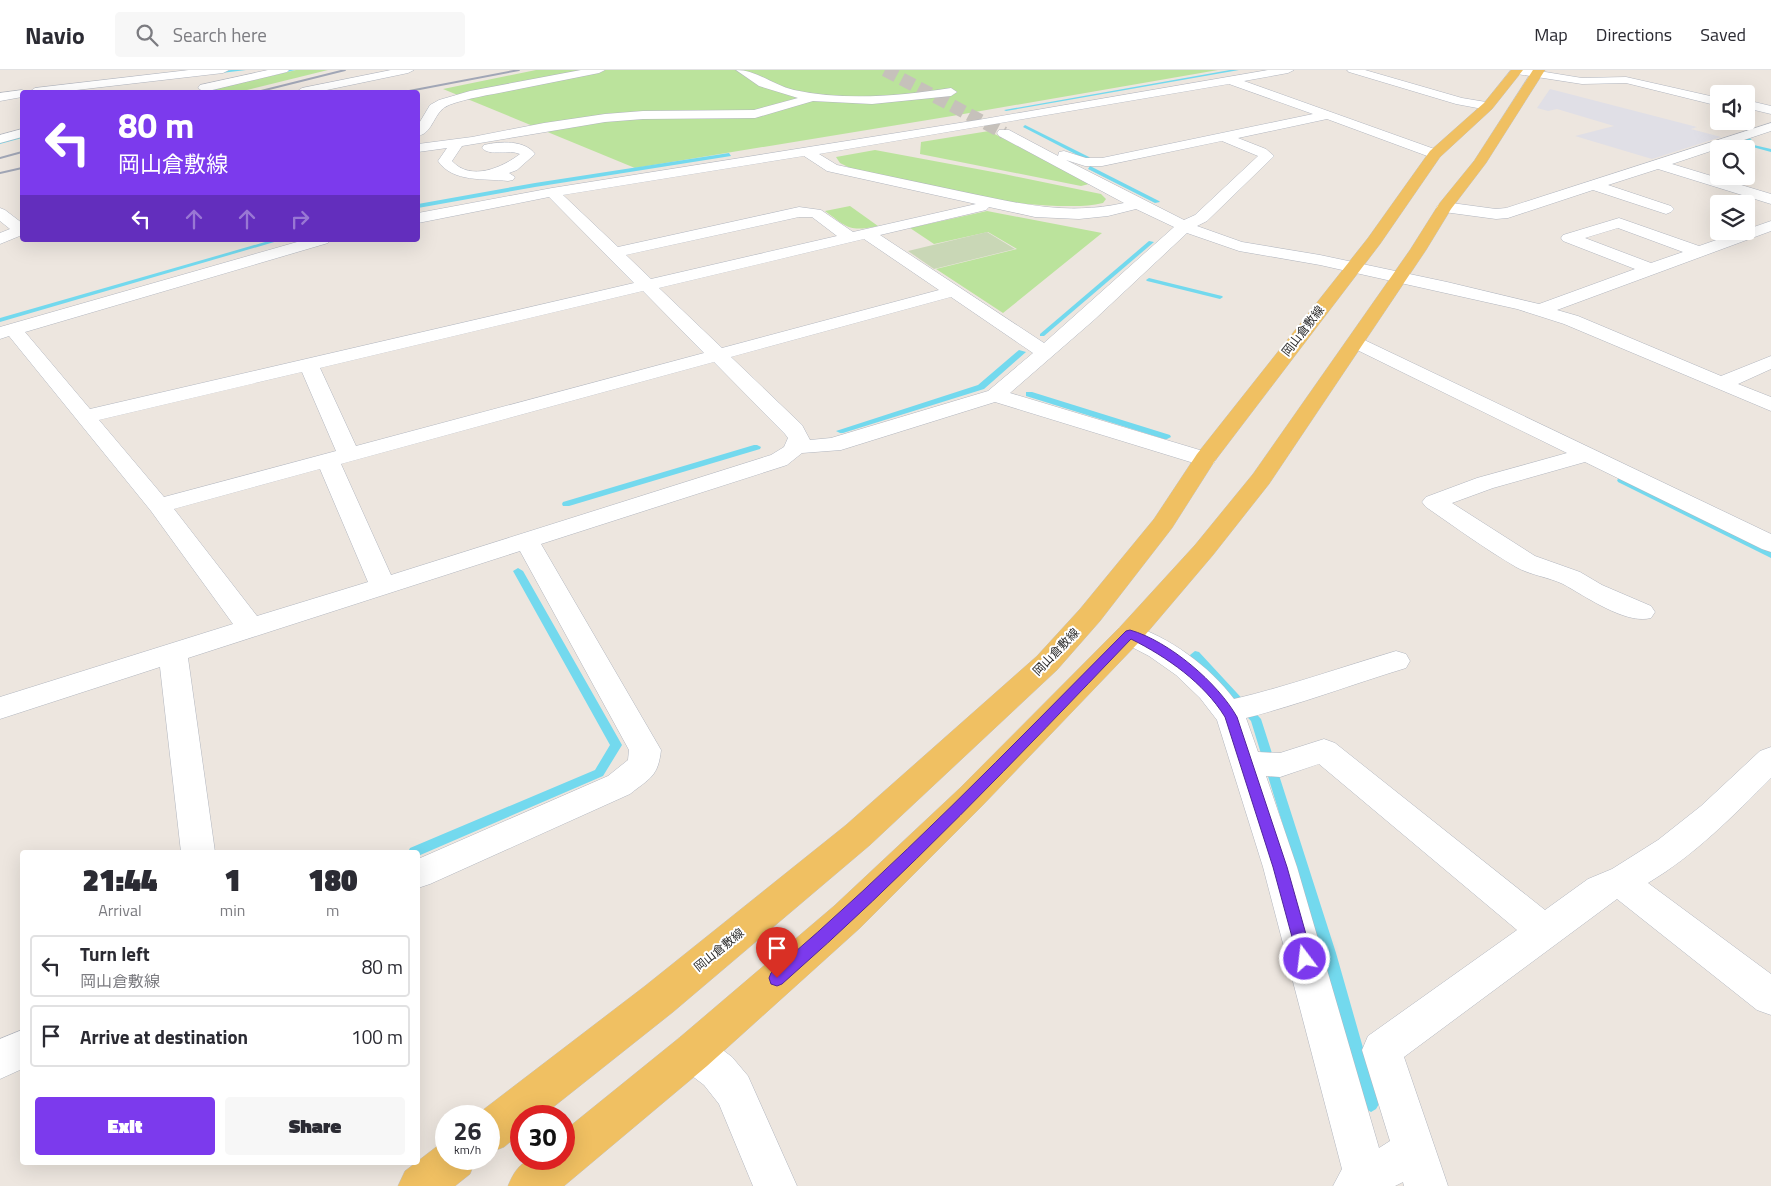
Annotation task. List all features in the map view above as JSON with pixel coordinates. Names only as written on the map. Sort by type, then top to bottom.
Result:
[{"type":"main road","name":"岡山倉敷線","points":[[500,1123],[659,999],[858,835],[1033,676],[1090,615],[1163,523],[1205,459],[1356,262],[1435,154],[1528,71]]},
{"type":"main road","points":[[575,1148],[692,1052],[847,918],[977,791],[1130,634],[1204,550],[1261,479],[1356,342],[1444,208],[1479,162],[1528,71]]},
{"type":"main road","points":[[420,1186],[441,1170]]},
{"type":"main road","points":[[530,1186],[549,1170]]},
{"type":"street","points":[[50,90],[130,75],[223,70]]},
{"type":"street","points":[[195,90],[283,70]]},
{"type":"street","points":[[312,90],[408,70]]},
{"type":"street","points":[[420,130],[425,126],[434,108],[443,103],[470,95],[599,70]]},
{"type":"street","points":[[742,70],[760,82],[772,87],[813,97],[879,100],[921,97],[951,92]]},
{"type":"street","points":[[420,218],[552,192],[997,121],[1288,70]]},
{"type":"street","points":[[1353,70],[1460,101],[1488,106]]},
{"type":"street","points":[[1608,70],[1710,95]]},
{"type":"street","points":[[1626,74],[1644,70]]},
{"type":"street","points":[[1528,71],[1582,81],[1626,80],[1710,100]]},
{"type":"street","points":[[40,90],[44,77]]},
{"type":"street","points":[[1230,80],[1435,154]]},
{"type":"street","points":[[0,97],[20,94]]},
{"type":"street","points":[[420,148],[457,143],[493,142],[605,118],[643,115],[755,114],[813,97]]},
{"type":"street","points":[[1755,109],[1771,110]]},
{"type":"street","points":[[997,121],[1071,158],[1085,162],[1102,162],[1329,115]]},
{"type":"street","points":[[1444,208],[1496,214],[1508,213],[1771,127]]},
{"type":"street","points":[[1004,133],[1138,204],[1186,225],[1204,236],[1239,246],[1356,262],[1549,307],[1730,380],[1771,390]]},
{"type":"street","points":[[0,139],[20,134]]},
{"type":"street","points":[[797,447],[833,445],[995,396],[1186,225],[1201,218],[1266,156],[1261,152],[1224,137]]},
{"type":"street","points":[[446,163],[456,161],[493,142],[515,147],[526,151],[528,154],[512,167],[491,175]]},
{"type":"street","points":[[457,143],[447,156],[447,167],[456,171],[508,177],[518,181],[524,188]]},
{"type":"street","points":[[807,152],[832,168],[1035,212],[1079,214],[1108,211],[1138,204]]},
{"type":"street","points":[[1658,164],[1771,199]]},
{"type":"street","points":[[1593,185],[1666,209]]},
{"type":"street","points":[[0,708],[779,460],[790,454],[797,447],[799,438],[794,430],[552,192]]},
{"type":"street","points":[[84,417],[981,207],[985,200]]},
{"type":"street","points":[[614,253],[799,212],[816,213],[850,238]]},
{"type":"street","points":[[0,213],[20,228]]},
{"type":"street","points":[[1651,269],[1569,238],[1618,223],[1698,252]]},
{"type":"street","points":[[1549,307],[1771,226]]},
{"type":"street","points":[[0,239],[20,230]]},
{"type":"street","points":[[867,234],[1045,352]]},
{"type":"street","points":[[251,628],[159,506],[84,417],[7,331],[263,246],[302,242]]},
{"type":"street","points":[[159,506],[954,291]]},
{"type":"street","points":[[1356,342],[1579,457],[1771,544]]},
{"type":"street","points":[[1730,380],[1771,362]]},
{"type":"street","points":[[309,365],[338,458],[383,586]]},
{"type":"street","points":[[1730,380],[1771,405]]},
{"type":"street","points":[[995,396],[1205,459]]},
{"type":"street","points":[[1579,457],[1485,483],[1434,502],[1526,562],[1571,578],[1593,591],[1641,612]]},
{"type":"street","points":[[420,873],[619,785],[643,766],[645,750],[527,541]]},
{"type":"street","points":[[1130,634],[1161,649],[1220,699],[1240,709],[1292,696],[1332,680],[1396,661]]},
{"type":"street","points":[[173,654],[198,850]]},
{"type":"street","points":[[1240,709],[1263,764],[1280,867],[1360,1182],[1420,1169],[1382,1050],[1600,890],[1621,882],[1690,836],[1771,759]]},
{"type":"street","points":[[1263,764],[1324,751],[1544,931]]},
{"type":"street","points":[[1621,882],[1771,997]]},
{"type":"street","points":[[0,1060],[20,1050]]},
{"type":"street","points":[[692,1052],[718,1070],[734,1090],[775,1186]]},
{"type":"shaded area","points":[[1550,89],[1697,127],[1691,129],[1721,137],[1652,159],[1575,136],[1614,126],[1557,109],[1548,111],[1537,108]]},
{"type":"green space","points":[[296,70],[328,70],[247,90],[211,90]]},
{"type":"green space","points":[[536,70],[1218,70],[635,168],[443,89]]},
{"type":"green space","points":[[989,131],[1089,184],[1081,186],[920,154],[921,142]]},
{"type":"green space","points":[[875,150],[1101,194],[1106,199],[1103,203],[1092,205],[1058,206],[980,197],[852,169],[840,163],[836,157]]},
{"type":"green space","points":[[850,206],[878,226],[861,229],[849,227],[825,211]]},
{"type":"green space","points":[[987,211],[1102,233],[1003,313],[936,269],[1017,249],[988,232],[934,244],[910,228]]},
{"type":"green space","points":[[987,232],[1015,249],[934,269],[908,251]]},
{"type":"waterway","points":[[213,73],[244,70]]},
{"type":"waterway","points":[[274,74],[293,70]]},
{"type":"waterway","points":[[1006,110],[1237,70]]},
{"type":"waterway","points":[[207,90],[216,88]]},
{"type":"waterway","points":[[1025,126],[1087,158]]},
{"type":"waterway","points":[[0,143],[20,138]]},
{"type":"waterway","points":[[1750,139],[1740,143],[1771,151]]},
{"type":"waterway","points":[[420,206],[535,185],[729,155]]},
{"type":"waterway","points":[[1090,168],[1157,202]]},
{"type":"waterway","points":[[0,320],[271,242]]},
{"type":"waterway","points":[[1042,335],[1151,242]]},
{"type":"waterway","points":[[1149,280],[1220,297]]},
{"type":"waterway","points":[[840,431],[981,387],[1022,352]]},
{"type":"waterway","points":[[1029,394],[1167,437]]},
{"type":"waterway","points":[[566,504],[757,447]]},
{"type":"waterway","points":[[1621,480],[1771,555]]},
{"type":"waterway","points":[[419,850],[599,773],[616,745],[518,571]]},
{"type":"waterway","points":[[1195,655],[1256,719],[1329,953],[1371,1104]]},
{"type":"tunnel","points":[[885,70],[1004,133]]},
{"type":"railway","points":[[265,90],[345,70]]},
{"type":"railway","points":[[414,90],[519,70]]},
{"type":"railway","points":[[0,158],[20,153]]},
{"type":"railway","points":[[0,173],[20,168]]},
{"type":"route","points":[[777,978],[847,918],[971,797],[1130,634],[1161,649],[1175,659],[1220,699],[1231,717],[1280,867],[1305,959]]}]
